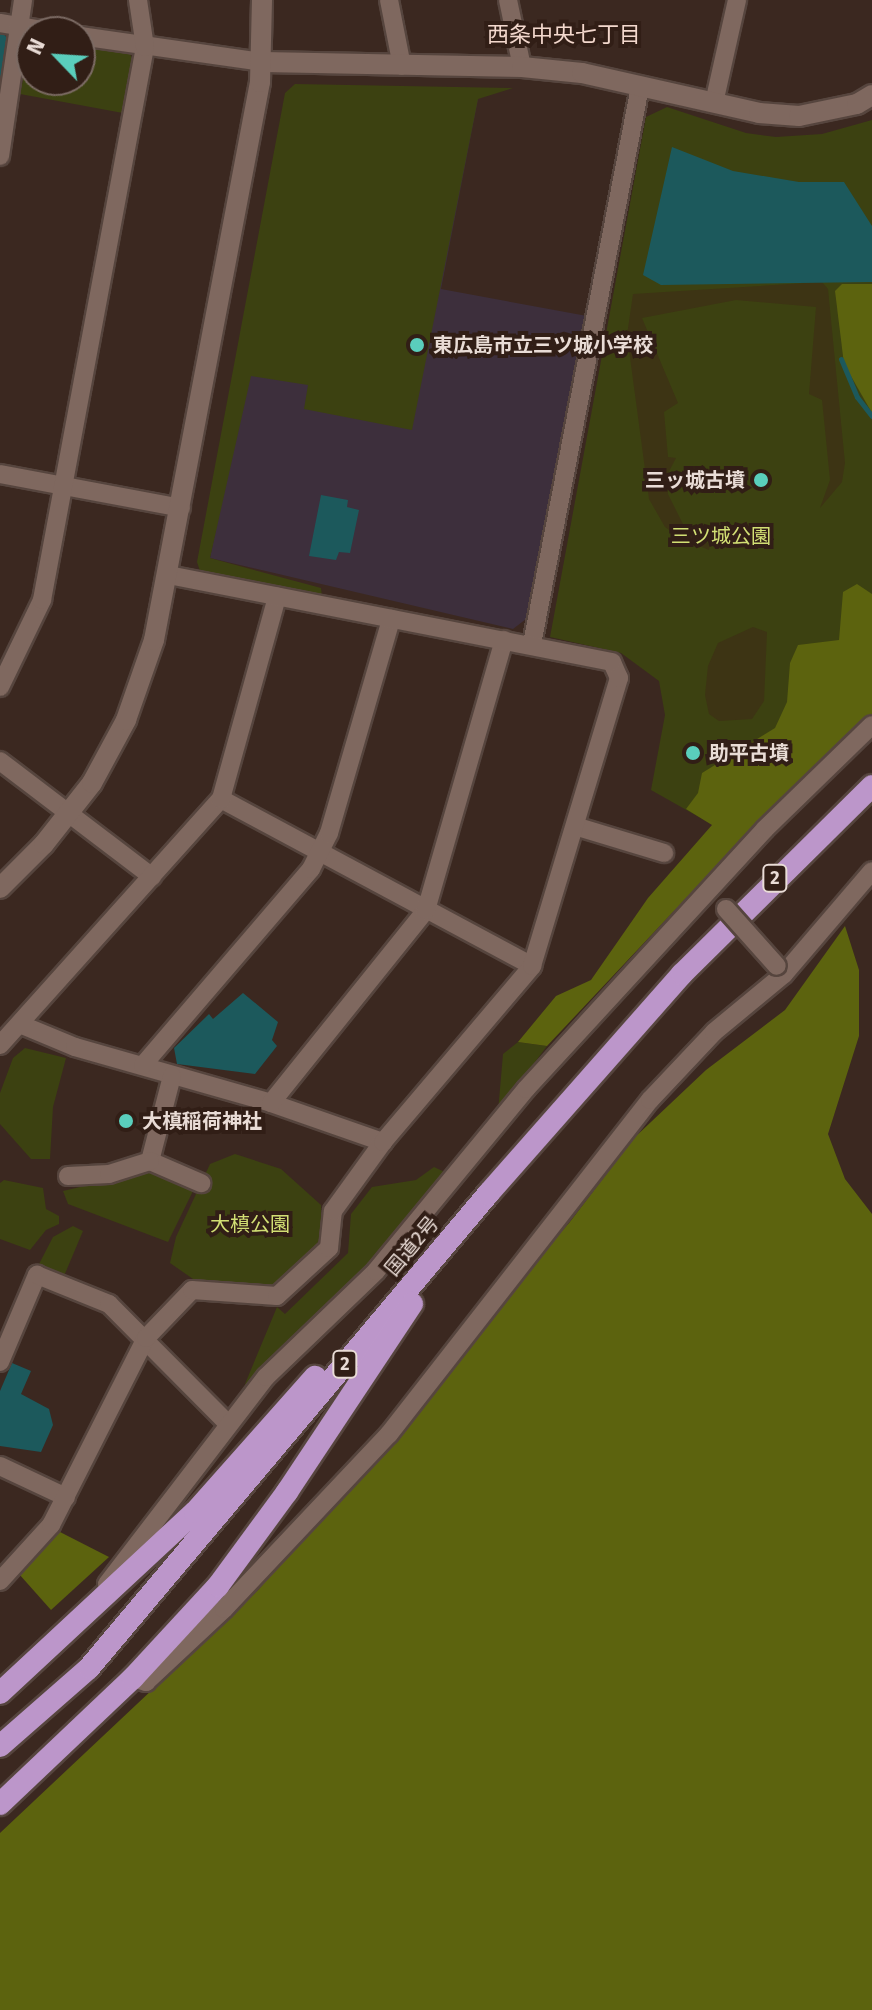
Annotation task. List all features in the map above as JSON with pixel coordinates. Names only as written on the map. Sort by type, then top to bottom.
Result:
[{"type":"highway","points":[[682,974],[872,768]]},
{"type":"highway","name":"国道2号","points":[[0,1746],[89,1668],[488,1194],[682,974],[872,786]]},
{"type":"highway","points":[[682,974],[872,803]]},
{"type":"highway","points":[[0,1804],[133,1678],[218,1586],[287,1492],[488,1194]]},
{"type":"highway","points":[[0,1693],[195,1512],[488,1194]]},
{"type":"street","points":[[0,687],[42,600],[145,47],[138,0]]},
{"type":"street","points":[[0,888],[70,814],[112,748],[141,685],[168,575],[263,62],[262,0]]},
{"type":"street","points":[[389,0],[402,66]]},
{"type":"street","points":[[508,0],[522,67]]},
{"type":"street","points":[[714,103],[737,0]]},
{"type":"street","points":[[96,39],[263,62],[522,67],[799,116],[857,104],[872,95]]},
{"type":"street","points":[[0,156],[16,58]]},
{"type":"street","points":[[532,644],[640,87]]},
{"type":"street","points":[[0,474],[181,508]]},
{"type":"street","points":[[0,1581],[51,1525],[146,1338],[192,1290],[277,1296],[329,1248],[333,1211],[383,1142],[532,966],[578,827],[619,678],[612,662],[168,575]]},
{"type":"street","points":[[0,1045],[22,1025],[221,799],[277,597]]},
{"type":"street","points":[[143,1065],[204,999],[321,851],[391,619]]},
{"type":"street","points":[[271,1103],[426,910],[504,640]]},
{"type":"street","points":[[35,1663],[103,1591],[266,1377],[376,1271],[526,1089],[707,891],[872,725]]},
{"type":"street","points":[[0,761],[152,877]]},
{"type":"street","points":[[221,799],[532,966]]},
{"type":"street","points":[[578,827],[664,853]]},
{"type":"street","points":[[133,1678],[146,1682],[306,1525],[389,1434],[650,1100],[714,1032],[780,970],[872,871]]},
{"type":"street","points":[[707,891],[780,970]]},
{"type":"street","points":[[22,1025],[75,1047],[271,1103],[383,1142]]},
{"type":"street","points":[[150,1161],[172,1076]]},
{"type":"street","points":[[68,1176],[109,1174],[150,1161],[201,1183]]},
{"type":"street","points":[[0,1362],[37,1275],[109,1304],[228,1424]]},
{"type":"street","points":[[0,1466],[66,1497]]},
{"type":"shaded area","name":"東広島市立三ツ城小学校","points":[[478,99],[441,289],[587,316],[526,619],[513,629],[210,558],[264,288]]},
{"type":"green space","points":[[96,46],[129,52],[133,60],[123,113],[31,96],[96,96]]},
{"type":"green space","points":[[295,84],[513,88],[478,99],[412,430],[304,409],[308,385],[251,376],[210,558],[321,588],[322,597],[201,574],[197,562],[285,93]]},
{"type":"green space","name":"三ツ城公園","points":[[667,107],[746,133],[776,137],[822,134],[872,120],[872,717],[713,825],[651,790],[665,715],[659,681],[621,653],[550,637],[646,117]]},
{"type":"green space","points":[[842,284],[872,284],[872,413],[844,364],[835,291]]},
{"type":"green space","points":[[857,584],[872,594],[872,717],[738,843],[547,1046],[518,1042],[556,996],[591,980],[648,898],[712,825],[686,809],[698,793],[702,773],[775,728],[787,702],[790,663],[798,645],[839,640],[843,592]]},
{"type":"green space","points":[[845,926],[859,970],[859,1036],[828,1134],[845,1179],[872,1214],[872,2010],[0,2010],[0,1833],[258,1590],[341,1495],[417,1395],[569,1223],[634,1138],[706,1070],[785,1010]]},
{"type":"green space","points":[[518,1042],[547,1046],[498,1112],[503,1054]]},
{"type":"green space","points":[[25,1048],[66,1058],[53,1107],[50,1159],[31,1159],[0,1124],[0,1093],[13,1058]]},
{"type":"green space","name":"大槙公園","points":[[235,1154],[281,1169],[321,1205],[322,1235],[315,1247],[274,1287],[193,1279],[170,1263],[176,1237],[210,1164]]},
{"type":"green space","points":[[434,1167],[449,1174],[408,1230],[302,1340],[292,1338],[249,1387],[245,1384],[277,1307],[285,1314],[348,1253],[351,1214],[372,1187],[416,1180]]},
{"type":"green space","points":[[148,1171],[195,1187],[168,1242],[68,1204],[63,1191]]},
{"type":"green space","points":[[4,1180],[43,1188],[46,1209],[59,1216],[59,1224],[46,1230],[30,1250],[0,1239],[0,1183]]},
{"type":"green space","points":[[73,1226],[83,1231],[64,1276],[38,1266],[53,1237]]},
{"type":"green space","points":[[60,1532],[109,1557],[51,1610],[19,1574]]},
{"type":"sand","points":[[822,282],[828,289],[845,463],[842,482],[820,508],[830,480],[822,400],[809,394],[816,307],[736,300],[642,318],[678,403],[664,412],[668,457],[676,458],[666,477],[668,494],[683,524],[710,545],[709,550],[682,539],[665,527],[649,499],[627,335],[633,294]]},
{"type":"sand","points":[[753,627],[767,632],[764,701],[752,719],[719,721],[709,714],[705,695],[708,666],[718,643]]},
{"type":"water","points":[[0,30],[10,41],[0,109]]},
{"type":"water","points":[[672,147],[733,171],[799,182],[844,182],[872,226],[872,282],[661,285],[643,275]]},
{"type":"water","points":[[321,495],[348,500],[347,507],[359,510],[350,553],[339,552],[336,560],[309,556]]},
{"type":"water","points":[[243,993],[278,1022],[272,1040],[277,1046],[255,1074],[177,1064],[174,1048],[209,1014],[213,1019]]},
{"type":"water","points":[[12,1363],[31,1371],[21,1394],[49,1409],[53,1425],[41,1452],[0,1446],[0,1391]]},
{"type":"waterway","points":[[841,359],[857,397],[872,416]]},
{"type":"place","name":"東広島市立三ツ城小学校","points":[[417,345]]},
{"type":"place","name":"三ッ城古墳","points":[[761,480]]},
{"type":"place","name":"助平古墳","points":[[693,753]]},
{"type":"place","name":"大槙稲荷神社","points":[[126,1121]]},
{"type":"district","name":"西条中央七丁目","points":[[564,35]]}]
